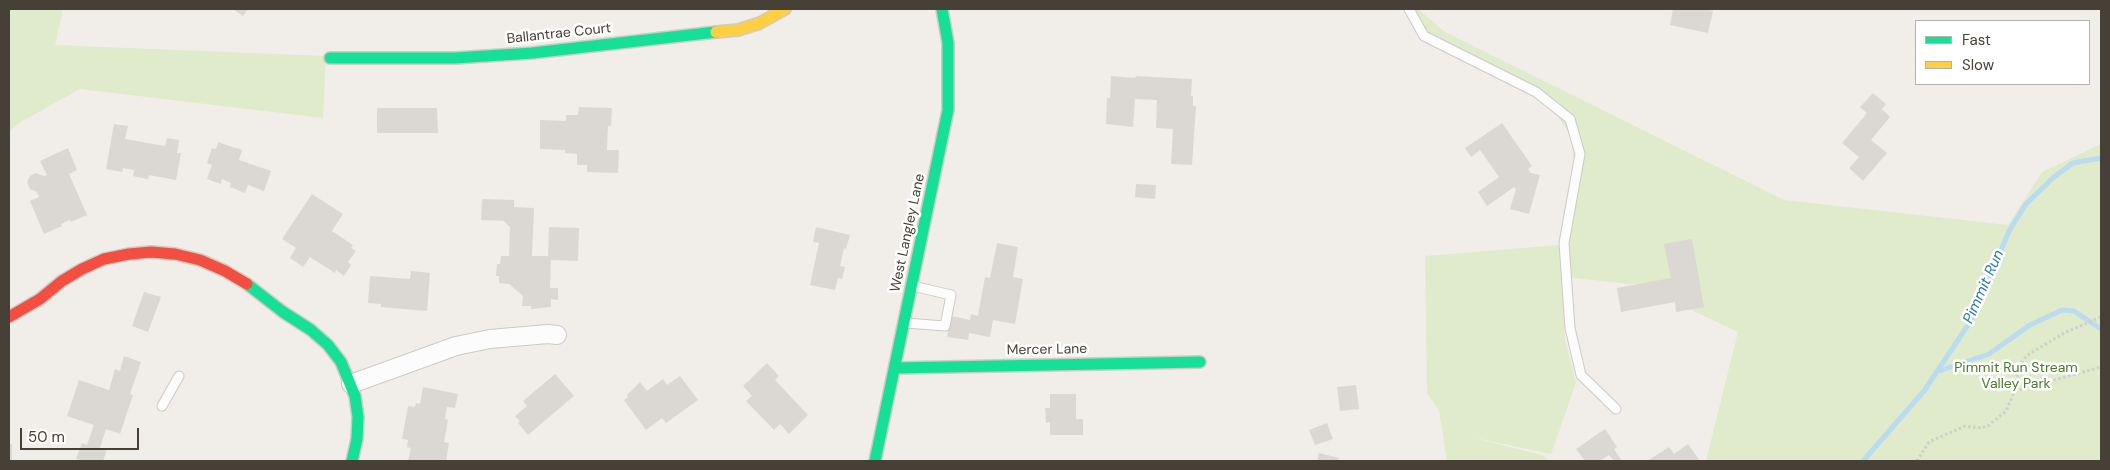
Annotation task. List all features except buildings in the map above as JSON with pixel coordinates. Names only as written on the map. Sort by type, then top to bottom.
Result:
[{"type":"street","name":"Ballantrae Court","points":[[330,58],[455,58],[532,53],[738,30],[760,23],[785,9]]},
{"type":"street","name":"West Langley Lane","points":[[875,461],[948,110],[948,51],[942,9]]},
{"type":"street","points":[[9,317],[40,299],[62,281],[104,259],[136,253],[175,254],[200,260],[225,271],[311,330],[328,345],[340,362],[351,384],[358,417],[357,439],[352,461]]},
{"type":"street","points":[[351,384],[456,346],[490,339],[548,334],[557,335]]},
{"type":"street","name":"Mercer Lane","points":[[895,368],[1200,362]]},
{"type":"lane","points":[[1409,9],[1424,36],[1536,92],[1570,119],[1580,154],[1564,243],[1570,328],[1581,375],[1616,409]]},
{"type":"lane","points":[[905,323],[944,326],[951,295],[912,286]]},
{"type":"lane","points":[[162,406],[179,376]]},
{"type":"path","points":[[1917,461],[1929,442],[1965,426],[1980,428],[1988,426],[2006,411],[2015,391],[2018,369],[2026,356],[2064,332],[2101,317]]},
{"type":"path","points":[[2015,391],[2101,367]]},
{"type":"green space","points":[[9,9],[63,9],[55,45],[326,56],[323,118],[80,89],[19,123],[9,132]]},
{"type":"green space","points":[[1405,9],[1408,9],[1418,30],[1538,95],[1565,119],[1577,154],[1563,251],[1562,287],[1565,340],[1576,383],[1551,454],[1471,437],[1545,456],[1548,461],[1447,461],[1439,411],[1427,393],[1425,256],[1560,245],[1564,211],[1574,166],[1572,142],[1568,131],[1555,112],[1536,97],[1429,43],[1415,32]]},
{"type":"green space","name":"Pimmit Run Stream Valley Park","points":[[1412,9],[1418,9],[1445,32],[1784,200],[2008,225],[2042,172],[2101,144],[2101,461],[1706,461],[1738,332],[1638,285],[1566,277],[1567,244],[1581,154],[1560,107],[1427,34]]},
{"type":"waterway","name":"Pimmit Run","points":[[1863,461],[1924,391],[1974,316],[2009,231],[2026,204],[2054,177],[2073,163],[2101,158]]},
{"type":"waterway","points":[[1936,372],[1989,354],[2030,325],[2062,310],[2074,311],[2101,329]]},
{"type":"traffic: fast","points":[[875,461],[948,110],[948,43],[942,9]]},
{"type":"traffic: fast","points":[[330,58],[455,58],[532,53],[716,32]]},
{"type":"traffic: fast","points":[[247,284],[283,312],[311,330],[328,345],[341,362],[355,396],[358,417],[357,439],[352,461]]},
{"type":"traffic: fast","points":[[895,368],[1200,362]]},
{"type":"traffic: slow","points":[[716,32],[738,30],[760,23],[785,9]]},
{"type":"traffic: jam","points":[[9,317],[40,299],[62,281],[82,269],[104,259],[129,254],[151,252],[175,254],[200,260],[225,271],[247,284]]}]
